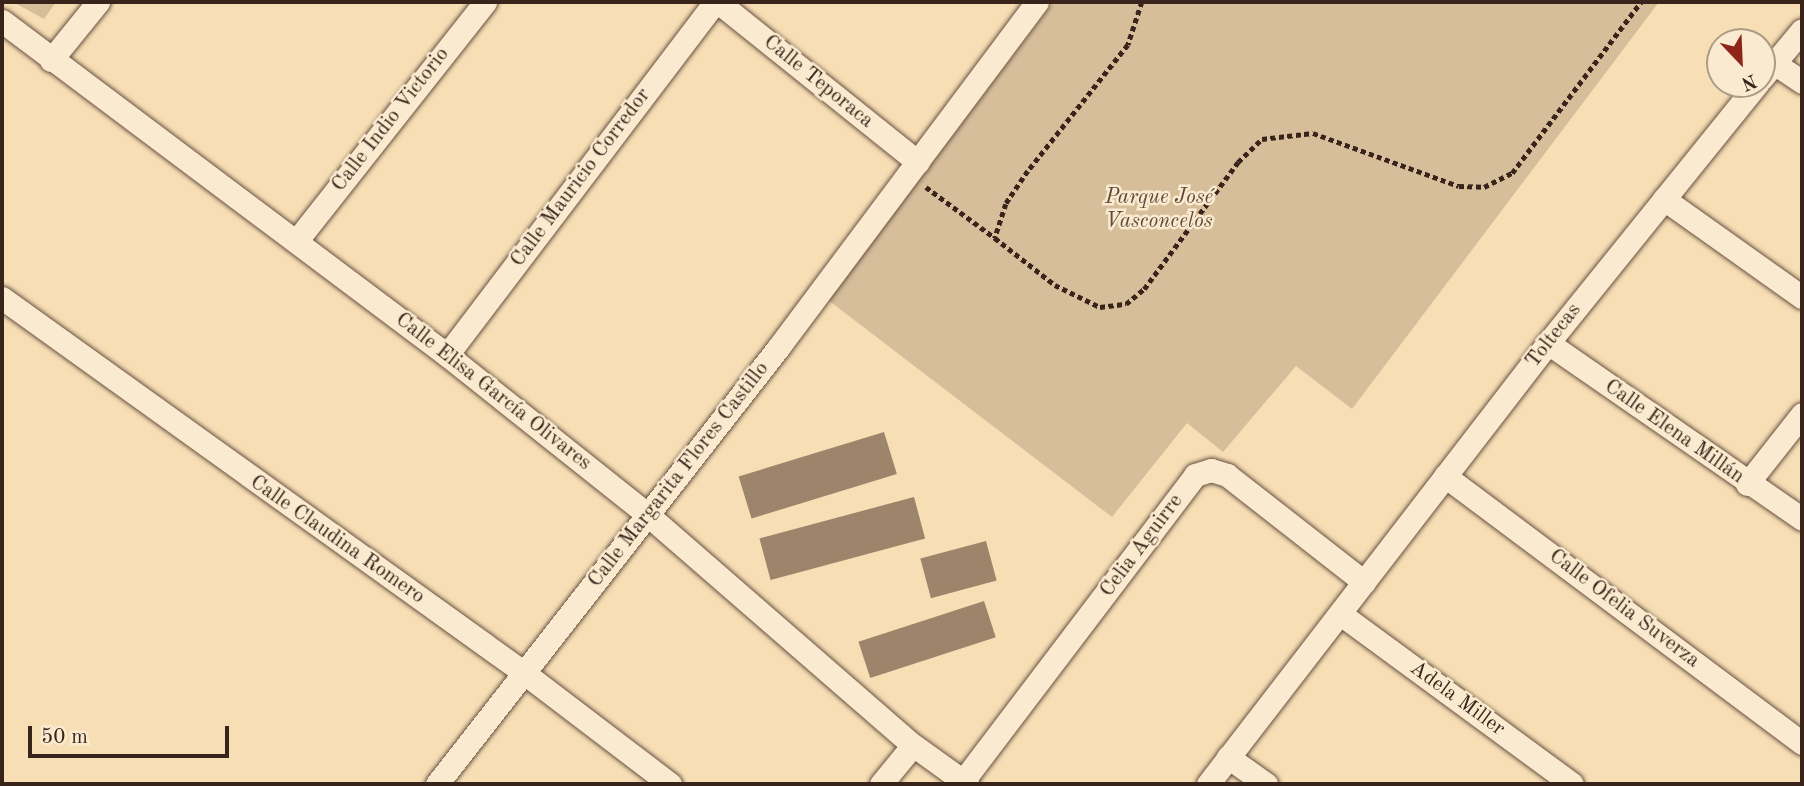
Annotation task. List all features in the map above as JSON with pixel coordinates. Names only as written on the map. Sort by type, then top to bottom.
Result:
[{"type":"street","points":[[51,60],[98,2]]},
{"type":"street","name":"Calle Indio Victorio","points":[[298,239],[485,2]]},
{"type":"street","name":"Calle Teporaca","points":[[717,2],[913,168]]},
{"type":"street","name":"Calle Mauricio Corredor","points":[[447,355],[717,2]]},
{"type":"street","name":"Calle Margarita Flores Castillo","points":[[437,784],[648,515],[1037,2]]},
{"type":"street","name":"Calle Elisa García Olivares","points":[[2,21],[51,60],[298,239],[447,355],[648,515],[913,745],[965,783]]},
{"type":"street","points":[[1776,61],[1802,30]]},
{"type":"street","points":[[1776,73],[1802,82]]},
{"type":"street","name":"Toltecas","points":[[1208,784],[1342,615],[1360,587],[1548,343],[1746,98]]},
{"type":"street","points":[[1664,199],[1802,297]]},
{"type":"street","name":"Calle Claudina Romero","points":[[2,298],[523,672],[662,782]]},
{"type":"street","name":"Calle Elena Millán","points":[[1548,343],[1747,484],[1802,519]]},
{"type":"street","points":[[1747,484],[1802,414]]},
{"type":"street","name":"Celia Aguirre","points":[[965,783],[1195,475],[1212,470],[1227,475],[1360,587]]},
{"type":"street","name":"Calle Ofelia Suverza","points":[[1445,476],[1802,743]]},
{"type":"street","name":"Adela Miller","points":[[1342,615],[1572,784]]},
{"type":"street","points":[[881,784],[913,745]]},
{"type":"street","points":[[1228,757],[1266,784]]},
{"type":"path","points":[[995,238],[1006,204],[1028,171],[1128,45],[1142,2]]},
{"type":"path","points":[[913,168],[1055,285],[1100,307],[1126,304],[1144,289],[1238,162],[1262,139],[1312,133],[1459,186],[1485,187],[1512,173],[1641,2]]},
{"type":"green space","points":[[13,2],[56,2],[44,19]]},
{"type":"green space","name":"Parque José Vasconcelos","points":[[1054,2],[1659,2],[1352,409],[1296,366],[1223,452],[1187,423],[1112,517],[828,300]]},
{"type":"building","points":[[884,432],[897,474],[752,519],[739,476]]},
{"type":"building","points":[[914,497],[925,539],[771,580],[759,538]]},
{"type":"building","points":[[986,541],[997,581],[931,598],[920,559]]},
{"type":"building","points":[[984,601],[996,637],[870,678],[858,642]]}]
